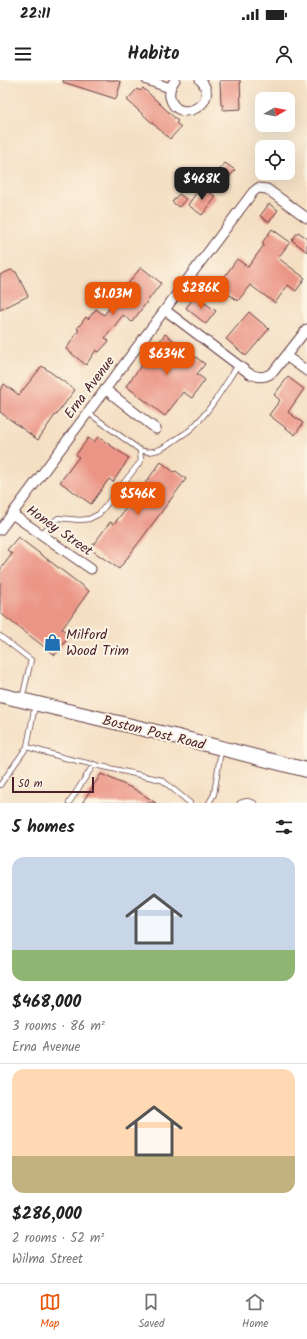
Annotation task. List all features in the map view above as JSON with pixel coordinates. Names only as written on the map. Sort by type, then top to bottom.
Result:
[{"type":"main road","name":"Boston Post Road","points":[[0,695],[307,770]]},
{"type":"street","points":[[147,80],[170,88]]},
{"type":"street","points":[[175,80],[170,88],[171,101],[180,110],[192,111],[198,108],[205,98],[205,87],[200,80]]},
{"type":"street","name":"Erna Avenue","points":[[0,530],[250,195],[255,190],[261,188],[270,190],[307,218]]},
{"type":"street","points":[[165,310],[256,377],[269,376],[307,329]]},
{"type":"street","points":[[286,356],[307,371]]},
{"type":"street","points":[[105,389],[156,429]]},
{"type":"street","name":"Honey Street","points":[[12,514],[91,569]]},
{"type":"lane","points":[[87,412],[140,450],[152,452],[161,449],[192,428],[204,414],[238,365]]},
{"type":"lane","points":[[41,534],[58,518],[84,520],[99,514],[141,461],[140,450]]},
{"type":"lane","points":[[0,636],[31,660],[27,747],[0,785]]},
{"type":"lane","points":[[27,747],[65,758],[162,780],[190,803]]},
{"type":"lane","points":[[209,803],[214,794],[221,748]]},
{"type":"lane","points":[[69,803],[94,764]]},
{"type":"lane","points":[[240,803],[247,801],[254,803]]},
{"type":"building","points":[[63,80],[115,80],[121,82],[116,99],[63,82]]},
{"type":"building","points":[[220,80],[240,80],[241,109],[223,110],[223,105],[221,105]]},
{"type":"building","points":[[143,88],[178,121],[176,123],[181,127],[170,139],[127,100],[137,89],[140,91]]},
{"type":"building","points":[[225,163],[235,170],[225,182],[216,174]]},
{"type":"building","points":[[201,186],[216,197],[202,215],[188,205]]},
{"type":"building","points":[[179,194],[186,199],[179,207],[172,202]]},
{"type":"building","points":[[269,204],[278,210],[269,222],[260,216]]},
{"type":"building","points":[[272,229],[290,242],[278,258],[305,278],[296,291],[288,285],[275,303],[250,285],[238,301],[218,286],[237,259],[248,267],[264,245],[262,243]]},
{"type":"building","points":[[298,232],[307,238],[307,252],[292,240]]},
{"type":"building","points":[[141,267],[161,283],[132,322],[123,315],[105,338],[109,341],[99,352],[96,350],[86,365],[66,349],[79,330],[77,329],[86,317],[88,319],[96,309],[104,315]]},
{"type":"building","points":[[11,270],[16,272],[28,296],[0,310],[0,275]]},
{"type":"building","points":[[195,296],[216,311],[206,324],[186,308]]},
{"type":"building","points":[[249,312],[269,329],[246,356],[226,339]]},
{"type":"building","points":[[165,334],[205,364],[197,374],[205,380],[192,398],[183,392],[165,416],[126,386]]},
{"type":"building","points":[[42,366],[75,390],[55,415],[38,440],[0,412],[0,390],[4,384],[19,395]]},
{"type":"building","points":[[288,377],[304,389],[288,412],[303,423],[295,435],[269,415],[280,400],[274,395]]},
{"type":"building","points":[[98,437],[129,458],[113,482],[109,479],[91,504],[60,482],[79,457],[76,455],[88,438],[94,442]]},
{"type":"building","points":[[161,462],[186,479],[119,569],[90,549],[110,522],[114,524]]},
{"type":"building","points":[[18,537],[89,591],[62,629],[70,635],[55,655],[0,613],[0,570],[12,554],[7,550]]},
{"type":"building","points":[[101,774],[136,790],[156,803],[82,803]]},
{"type":"place","name":"Milford Wood Trim","points":[[53,642]]}]
